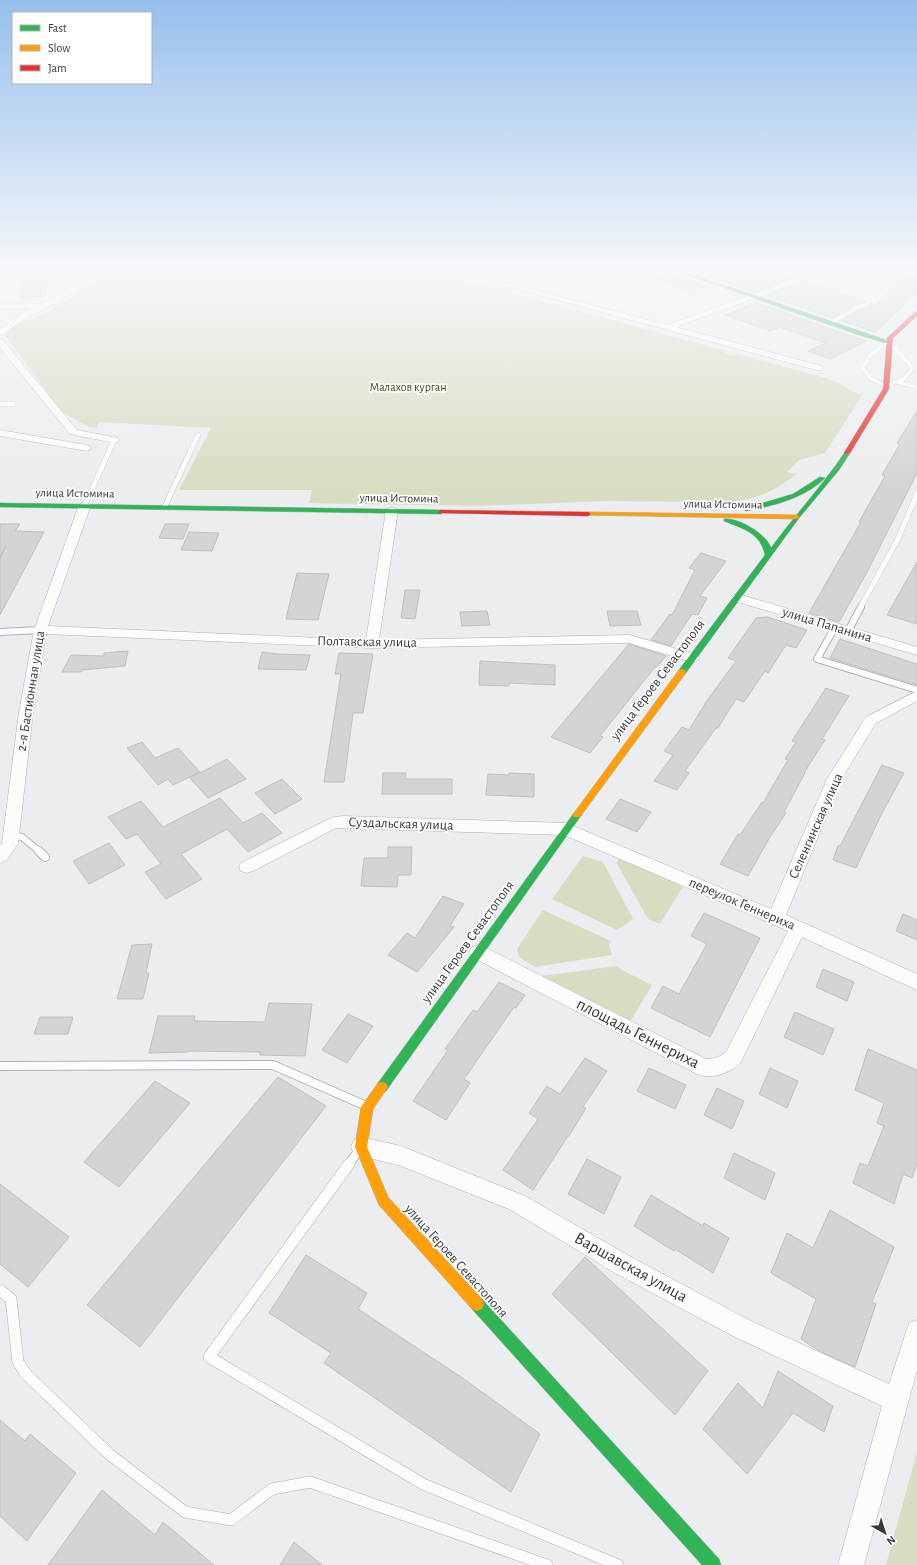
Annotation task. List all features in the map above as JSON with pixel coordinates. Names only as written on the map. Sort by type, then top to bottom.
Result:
[{"type":"main road","name":"улица Героев Севастополя","points":[[713,1565],[383,1201],[362,1147],[367,1107],[566,829],[797,517],[837,469],[879,402],[886,386],[888,375],[889,342]]},
{"type":"main road","points":[[716,516],[766,505],[795,495],[837,469]]},
{"type":"main road","name":"улица Истомина","points":[[0,505],[44,504],[797,517]]},
{"type":"main road","points":[[716,516],[750,529],[766,543],[769,555]]},
{"type":"street","points":[[0,342],[74,432],[114,440]]},
{"type":"street","points":[[724,342],[819,368]]},
{"type":"street","points":[[0,433],[87,448]]},
{"type":"street","name":"2-я Бастионная улица","points":[[0,858],[10,844],[26,712],[40,630],[85,505]]},
{"type":"street","points":[[372,644],[392,510]]},
{"type":"street","name":"улица Папанина","points":[[738,598],[917,651]]},
{"type":"street","name":"Полтавская улица","points":[[40,630],[76,630],[372,644],[630,639],[692,658]]},
{"type":"street","name":"Селенгинская улица","points":[[776,918],[834,779],[871,720],[917,695]]},
{"type":"street","name":"Суздальская улица","points":[[247,867],[333,823],[344,822],[566,829]]},
{"type":"street","name":"переулок Геннериха","points":[[566,829],[776,918],[917,982]]},
{"type":"street","name":"площадь Геннериха","points":[[478,952],[704,1068],[715,1068],[726,1064],[733,1058],[798,928]]},
{"type":"street","name":"Варшавская улица","points":[[362,1147],[401,1156],[518,1203],[623,1264],[743,1329],[896,1400]]},
{"type":"street","points":[[851,1565],[896,1400],[917,1331]]},
{"type":"lane","points":[[889,342],[911,366],[909,375],[898,382],[886,386],[870,378],[863,368],[869,356],[889,342]]},
{"type":"lane","points":[[898,382],[917,387]]},
{"type":"lane","points":[[0,404],[14,404]]},
{"type":"lane","points":[[165,506],[198,435]]},
{"type":"lane","points":[[85,505],[114,440]]},
{"type":"lane","points":[[848,631],[898,539],[917,494]]},
{"type":"lane","points":[[835,627],[817,659],[917,690]]},
{"type":"lane","points":[[0,632],[40,630]]},
{"type":"lane","points":[[11,835],[22,837],[45,857]]},
{"type":"lane","points":[[0,1066],[273,1065],[367,1107]]},
{"type":"lane","points":[[362,1147],[209,1357],[423,1484],[618,1565]]},
{"type":"lane","points":[[0,1290],[11,1299],[18,1362],[26,1374],[109,1454],[185,1512],[231,1520],[272,1490],[310,1482],[547,1565]]},
{"type":"green space","name":"Малахов курган","points":[[10,342],[693,342],[726,351],[724,353],[733,356],[738,354],[829,379],[858,394],[863,394],[825,453],[799,460],[787,472],[797,474],[764,494],[747,499],[726,502],[607,501],[477,506],[309,503],[312,490],[179,490],[211,428],[99,422],[97,428],[89,427],[61,411]]},
{"type":"green space","points":[[583,856],[603,862],[633,919],[617,930],[552,899]]},
{"type":"green space","points":[[619,859],[623,859],[684,885],[660,924],[648,919],[616,862]]},
{"type":"green space","points":[[543,910],[611,941],[609,946],[612,955],[535,967],[519,957],[517,949]]},
{"type":"green space","points":[[617,966],[652,985],[630,1022],[541,976]]},
{"type":"green space","points":[[917,1452],[917,1565],[886,1565]]},
{"type":"building","points":[[823,342],[864,342],[830,359],[808,351],[826,343]]},
{"type":"building","points":[[917,411],[917,473],[866,574],[839,622],[809,613],[861,522],[859,522],[885,476],[882,475],[900,444],[897,443]]},
{"type":"building","points":[[0,524],[20,524],[15,531],[44,532],[0,615],[0,558]]},
{"type":"building","points":[[165,524],[189,524],[183,539],[159,538]]},
{"type":"building","points":[[189,532],[219,533],[212,551],[181,550]]},
{"type":"building","points":[[701,553],[726,561],[700,596],[707,598],[698,615],[692,614],[671,646],[651,640],[670,614],[672,615],[695,570],[689,568]]},
{"type":"building","points":[[917,562],[917,624],[887,615]]},
{"type":"building","points":[[297,573],[329,574],[318,620],[286,619]]},
{"type":"building","points":[[405,590],[420,590],[415,619],[401,618]]},
{"type":"building","points":[[487,611],[490,625],[462,626],[460,612]]},
{"type":"building","points":[[607,611],[637,611],[641,625],[610,626]]},
{"type":"building","points":[[767,617],[807,630],[796,648],[786,645],[768,673],[765,671],[744,702],[736,699],[718,728],[716,728],[685,771],[689,773],[677,790],[654,781],[673,755],[664,751],[682,727],[689,730],[706,702],[736,661],[728,658],[756,618]]},
{"type":"building","points":[[840,639],[917,664],[917,685],[830,658]]},
{"type":"building","points":[[629,644],[666,656],[657,667],[655,667],[600,736],[603,737],[590,753],[551,737]]},
{"type":"building","points":[[128,651],[125,666],[82,670],[81,672],[62,672],[71,655],[104,656],[104,653]]},
{"type":"building","points":[[262,652],[310,655],[306,670],[258,669]]},
{"type":"building","points":[[339,653],[373,654],[363,713],[353,713],[344,782],[324,782],[341,674],[335,674]]},
{"type":"building","points":[[480,661],[555,665],[555,685],[509,683],[509,686],[479,685]]},
{"type":"building","points":[[826,688],[849,696],[822,739],[825,740],[804,773],[784,812],[786,813],[770,837],[748,876],[720,864],[738,834],[740,835],[762,802],[763,803],[788,760],[785,759],[796,742],[792,741]]},
{"type":"building","points":[[142,742],[155,758],[178,748],[200,772],[173,785],[168,779],[158,785],[127,748]]},
{"type":"building","points":[[227,759],[246,779],[208,798],[190,778]]},
{"type":"building","points":[[882,765],[904,773],[881,815],[856,868],[833,860],[838,846],[840,846]]},
{"type":"building","points":[[383,773],[406,773],[405,779],[452,779],[452,794],[382,794]]},
{"type":"building","points":[[509,773],[534,774],[534,797],[486,795],[488,774],[509,775]]},
{"type":"building","points":[[282,779],[302,799],[275,814],[255,793]]},
{"type":"building","points":[[220,798],[243,823],[262,813],[282,833],[248,852],[227,829],[181,854],[202,879],[166,899],[145,872],[161,864],[137,834],[126,839],[108,817],[141,801],[163,827]]},
{"type":"building","points":[[620,799],[651,812],[637,832],[606,819]]},
{"type":"building","points":[[109,843],[125,865],[89,884],[73,861]]},
{"type":"building","points":[[388,847],[412,847],[411,875],[398,875],[397,887],[361,886],[364,858],[388,858]]},
{"type":"building","points":[[443,896],[464,904],[450,926],[454,927],[417,972],[388,955],[407,933],[415,938]]},
{"type":"building","points":[[704,913],[760,938],[710,1037],[651,1008],[663,986],[679,994],[707,944],[691,936]]},
{"type":"building","points":[[903,914],[917,920],[917,940],[896,931]]},
{"type":"building","points":[[152,944],[146,973],[149,973],[143,999],[117,999],[132,945]]},
{"type":"building","points":[[823,969],[854,982],[847,1001],[816,987]]},
{"type":"building","points":[[499,982],[525,995],[516,1008],[514,1007],[464,1079],[470,1083],[446,1120],[413,1101],[448,1050],[445,1049],[473,1010],[477,1012]]},
{"type":"building","points":[[269,1003],[312,1004],[305,1056],[260,1055],[260,1052],[188,1051],[149,1053],[158,1016],[195,1016],[194,1021],[265,1022]]},
{"type":"building","points":[[795,1012],[834,1029],[823,1055],[784,1037]]},
{"type":"building","points":[[348,1014],[373,1026],[347,1063],[322,1050]]},
{"type":"building","points":[[40,1017],[73,1017],[68,1034],[34,1034]]},
{"type":"building","points":[[868,1049],[917,1070],[917,1164],[912,1178],[903,1174],[894,1204],[853,1183],[860,1163],[868,1166],[884,1126],[877,1123],[884,1103],[855,1090]]},
{"type":"building","points":[[585,1058],[607,1071],[583,1107],[586,1108],[569,1136],[533,1190],[503,1170],[538,1119],[529,1113],[547,1086],[560,1094]]},
{"type":"building","points":[[649,1068],[686,1085],[675,1109],[637,1091]]},
{"type":"building","points":[[770,1068],[798,1081],[787,1108],[759,1094]]},
{"type":"building","points":[[278,1077],[326,1106],[140,1347],[87,1305]]},
{"type":"building","points":[[155,1081],[190,1103],[119,1187],[84,1162]]},
{"type":"building","points":[[717,1088],[744,1101],[732,1129],[704,1115]]},
{"type":"building","points":[[734,1153],[775,1173],[765,1200],[724,1178]]},
{"type":"building","points":[[587,1159],[621,1177],[604,1214],[568,1194]]},
{"type":"building","points":[[0,1184],[69,1237],[28,1287],[0,1264]]},
{"type":"building","points":[[651,1195],[703,1226],[704,1223],[729,1238],[713,1273],[634,1226]]},
{"type":"building","points":[[830,1210],[894,1247],[872,1302],[876,1304],[855,1367],[821,1352],[801,1339],[816,1299],[771,1273],[787,1233],[813,1248]]},
{"type":"building","points":[[306,1255],[367,1293],[358,1309],[464,1379],[540,1434],[511,1492],[324,1363],[331,1353],[269,1313]]},
{"type":"building","points":[[585,1257],[708,1371],[675,1415],[552,1294]]},
{"type":"building","points":[[778,1371],[833,1406],[824,1432],[793,1413],[747,1474],[703,1429],[738,1383],[763,1408]]},
{"type":"building","points":[[0,1420],[25,1441],[30,1434],[76,1473],[27,1541],[0,1516]]},
{"type":"building","points":[[102,1490],[155,1535],[163,1522],[214,1565],[48,1565]]},
{"type":"building","points":[[294,1542],[322,1565],[280,1565]]},
{"type":"traffic: fast","points":[[682,672],[797,517],[837,469],[847,453]]},
{"type":"traffic: fast","points":[[746,509],[766,505],[795,495],[822,478]]},
{"type":"traffic: fast","points":[[0,505],[441,512]]},
{"type":"traffic: fast","points":[[726,520],[750,529],[766,543],[769,555]]},
{"type":"traffic: fast","points":[[382,1087],[577,815]]},
{"type":"traffic: fast","points":[[477,1304],[713,1565]]},
{"type":"traffic: slow","points":[[588,514],[797,517]]},
{"type":"traffic: slow","points":[[577,815],[682,672]]},
{"type":"traffic: slow","points":[[382,1087],[367,1107],[361,1147],[383,1201],[477,1304]]},
{"type":"traffic: jam","points":[[847,453],[886,389],[890,342]]},
{"type":"traffic: jam","points":[[441,512],[588,514]]}]
